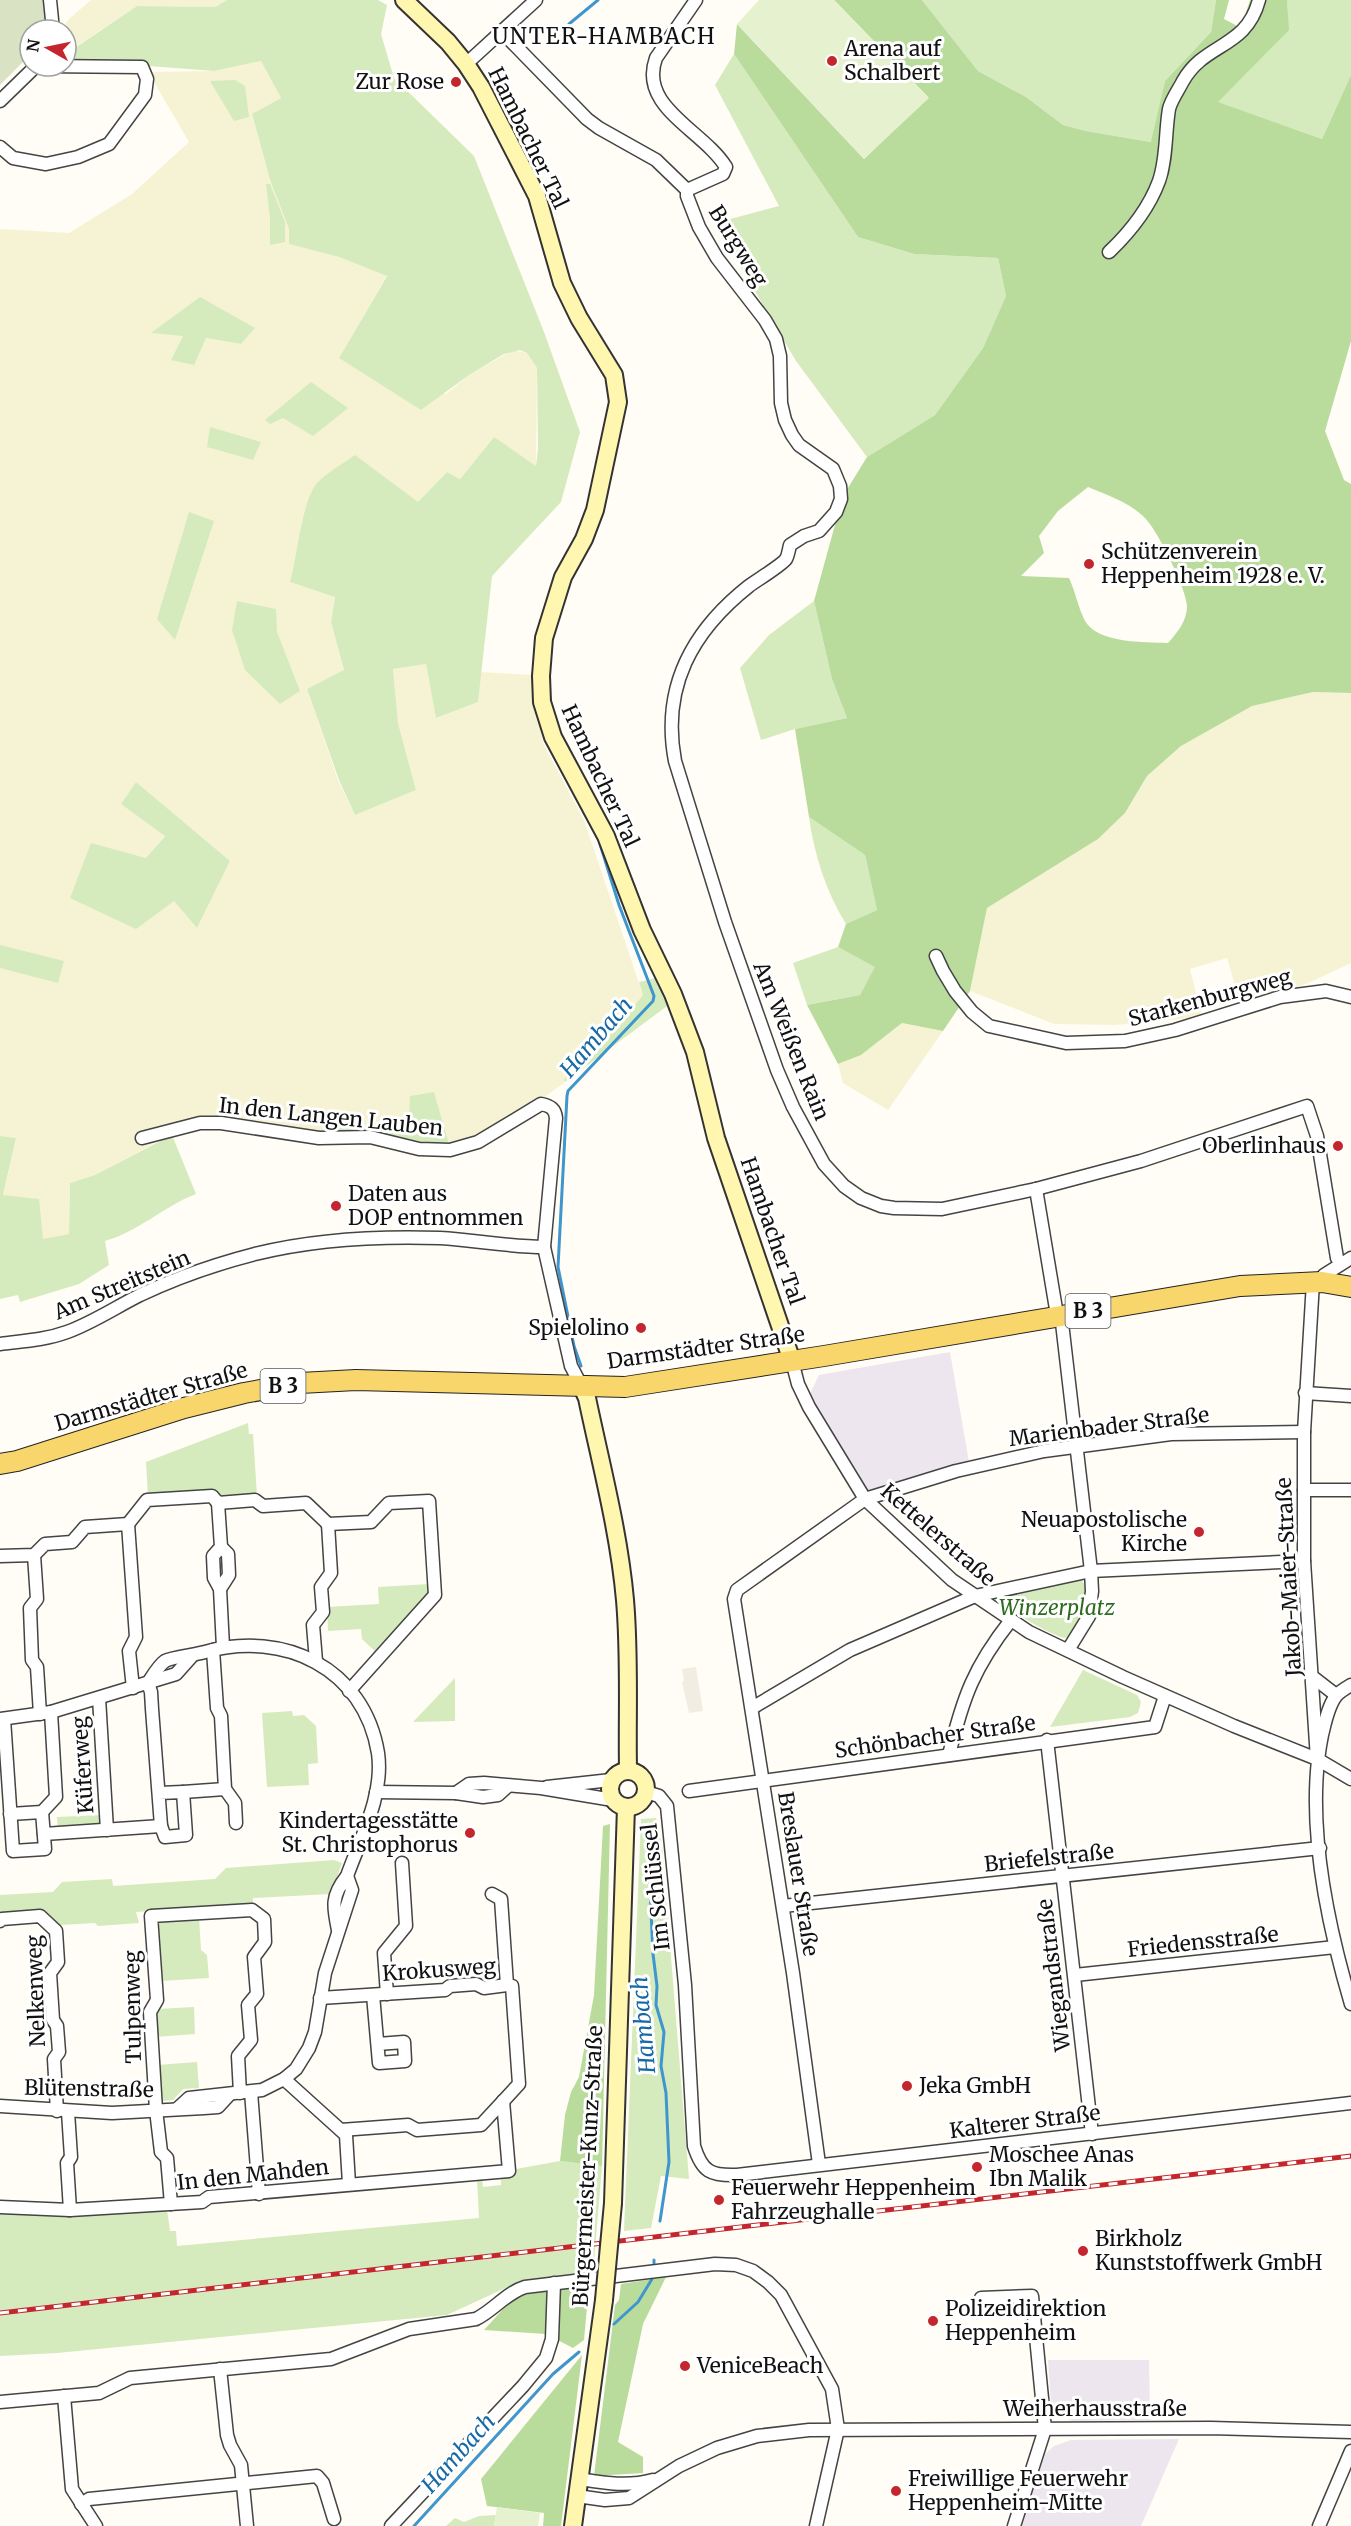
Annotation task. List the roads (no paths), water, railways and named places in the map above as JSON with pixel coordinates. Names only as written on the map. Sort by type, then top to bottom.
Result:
[{"type":"main road","name":"Darmstädter Straße","points":[[0,1464],[17,1461],[184,1408],[244,1393],[300,1383],[356,1380],[619,1387],[657,1383],[1240,1286],[1318,1282],[1351,1287]]},
{"type":"street","points":[[50,0],[52,18]]},
{"type":"street","name":"Hambacher Tal","points":[[404,0],[448,42],[481,87],[537,196],[562,283],[579,318],[614,375],[618,402],[595,510],[584,539],[563,577],[544,638],[541,676],[542,702],[553,737],[606,836],[642,930],[673,994],[695,1052],[716,1138],[792,1361]]},
{"type":"street","points":[[466,64],[536,0]]},
{"type":"street","points":[[687,190],[723,174],[726,166],[705,141],[660,101],[652,82],[652,69],[656,58],[696,0]]},
{"type":"street","points":[[1109,252],[1143,213],[1159,181],[1167,140],[1169,107],[1185,77],[1206,53],[1234,40],[1247,28],[1259,0]]},
{"type":"street","name":"Burgweg","points":[[502,32],[587,119],[656,160],[687,190],[687,196],[699,227],[717,258],[765,320],[776,339],[780,356],[781,403],[792,435],[799,445],[833,469],[840,486],[841,499],[836,512],[819,531]]},
{"type":"street","points":[[0,147],[13,158],[46,164],[78,158],[109,144],[136,111],[145,95],[147,79],[142,68],[78,67]]},
{"type":"street","points":[[0,101],[24,78]]},
{"type":"street","name":"Am Weißen Rain","points":[[819,531],[804,536],[790,545],[787,558],[725,605],[698,639],[682,669],[675,692],[672,734],[675,761],[725,922],[765,1039],[793,1107],[824,1164],[844,1186],[871,1202],[907,1209],[942,1209],[1036,1189],[1141,1161],[1301,1106],[1307,1106],[1317,1136],[1337,1258],[1346,1261]]},
{"type":"street","name":"Starkenburgweg","points":[[936,956],[942,971],[955,991],[972,1012],[989,1026],[1066,1043],[1125,1041],[1176,1029],[1280,998],[1326,990],[1351,997]]},
{"type":"street","name":"In den Langen Lauben","points":[[142,1138],[201,1123],[221,1123],[319,1138],[370,1137],[419,1149],[450,1150],[478,1142],[541,1104],[550,1106],[555,1111],[556,1118],[544,1247]]},
{"type":"street","points":[[1036,1189],[1062,1323],[1091,1571],[1089,1616],[1068,1650]]},
{"type":"street","name":"Am Streitstein","points":[[0,1344],[38,1340],[68,1332],[141,1295],[194,1273],[256,1254],[315,1243],[359,1239],[442,1238],[515,1247],[544,1247]]},
{"type":"street","points":[[544,1247],[571,1366],[587,1398],[608,1494],[625,1601],[629,1679],[628,1770]]},
{"type":"street","points":[[1318,1282],[1324,1275],[1346,1261]]},
{"type":"street","name":"Jakob-Maier-Straße","points":[[1317,1759],[1314,1678],[1304,1561],[1304,1432],[1305,1393],[1318,1282]]},
{"type":"street","name":"Kettelerstraße","points":[[792,1361],[798,1384],[809,1407],[865,1499],[952,1580],[1029,1632],[1166,1696],[1317,1759],[1351,1779]]},
{"type":"street","points":[[1305,1393],[1351,1396]]},
{"type":"street","name":"Marienbader Straße","points":[[737,1590],[865,1499],[956,1471],[1002,1459],[1076,1446],[1171,1434],[1304,1432]]},
{"type":"street","points":[[1304,1490],[1351,1490]]},
{"type":"street","points":[[133,1688],[129,1651],[136,1637],[128,1524],[147,1500],[212,1496],[218,1503],[221,1547],[213,1556],[214,1578],[220,1589],[217,1708],[220,1716],[225,1789],[235,1803],[236,1823]]},
{"type":"street","points":[[42,1812],[45,1849],[13,1851],[2,1719],[45,1713],[176,1674],[193,1655],[218,1648],[268,1645],[299,1653],[316,1661],[314,1625],[323,1612],[321,1587],[331,1574],[328,1524],[306,1503],[263,1506],[255,1500],[218,1503]]},
{"type":"street","points":[[328,1524],[371,1522],[389,1503],[429,1501],[435,1595],[350,1691]]},
{"type":"street","points":[[0,1556],[34,1555],[45,1544],[72,1542],[85,1527],[128,1524]]},
{"type":"street","points":[[10,1814],[42,1812],[56,1797],[37,1667],[32,1660],[30,1608],[37,1599],[34,1555]]},
{"type":"street","points":[[752,1708],[850,1650],[975,1596],[1091,1571],[1304,1561]]},
{"type":"street","name":"Breslauer Straße","points":[[737,1590],[734,1599],[783,1906],[819,2164]]},
{"type":"street","points":[[949,1755],[970,1682],[989,1648],[1011,1620]]},
{"type":"street","name":"Blütenstraße","points":[[0,2106],[62,2111],[177,2109],[189,2098],[269,2088],[296,2069],[309,2048],[315,2032],[320,1998],[338,1930],[333,1904],[341,1883],[347,1876],[376,1792],[379,1771],[367,1712],[350,1691],[316,1661]]},
{"type":"street","points":[[1314,1678],[1336,1695]]},
{"type":"street","points":[[148,1683],[152,1692],[161,1826],[165,1837],[186,1835],[183,1792]]},
{"type":"street","points":[[1351,1685],[1336,1695],[1326,1719],[1317,1759],[1320,1848],[1327,1908],[1351,2004]]},
{"type":"street","name":"Schönbacher Straße","points":[[689,1791],[1047,1740],[1155,1727],[1166,1696]]},
{"type":"street","name":"Küferweg","points":[[99,1698],[107,1830]]},
{"type":"street","name":"Wiegandstraße","points":[[1047,1740],[1092,2134]]},
{"type":"street","points":[[376,1792],[456,1793],[492,1797],[501,1793],[508,1786],[541,1788],[620,1804],[641,1801],[646,1792],[644,1780],[640,1775],[628,1770],[618,1773],[611,1780],[609,1791],[620,1804]]},
{"type":"street","points":[[541,1788],[611,1780]]},
{"type":"street","points":[[159,1793],[225,1789]]},
{"type":"street","name":"Im Schlüssel","points":[[646,1792],[659,1796],[666,1806],[685,1985],[694,2146],[699,2161],[705,2168]]},
{"type":"street","name":"Bürgermeister-Kunz-Straße","points":[[573,2526],[604,2300],[613,2203],[620,1804]]},
{"type":"street","points":[[44,1834],[161,1826]]},
{"type":"street","name":"Briefelstraße","points":[[783,1906],[1320,1848]]},
{"type":"street","points":[[387,1994],[384,1953],[406,1926],[402,1863]]},
{"type":"street","points":[[481,2125],[519,2084],[512,1986],[507,1985],[501,1899],[492,1894]]},
{"type":"street","name":"Tulpenweg","points":[[156,2110],[150,2012],[157,2000],[151,1916],[252,1910],[264,1918],[265,1942],[254,1957],[257,1994],[248,2005],[251,2040],[238,2056],[240,2093]]},
{"type":"street","name":"Nelkenweg","points":[[0,1922],[2,1919],[40,1916],[56,1931],[58,1962],[50,1973],[53,2020],[57,2026],[59,2052],[54,2059],[62,2111]]},
{"type":"street","name":"Friedensstraße","points":[[1075,1975],[1335,1947]]},
{"type":"street","name":"Krokusweg","points":[[320,1998],[445,1990],[450,1986],[476,1984],[484,1988],[507,1985]]},
{"type":"street","name":"Krokusweg","points":[[374,1995],[378,2044]]},
{"type":"street","points":[[284,2079],[346,2135],[349,2184]]},
{"type":"street","points":[[240,2093],[259,2194]]},
{"type":"street","points":[[341,2130],[408,2125],[417,2130],[481,2125],[506,2129],[504,2101]]},
{"type":"street","name":"Kalterer Straße","points":[[705,2168],[712,2173],[722,2175],[1351,2103]]},
{"type":"street","points":[[156,2110],[161,2152],[167,2158],[171,2204]]},
{"type":"street","points":[[62,2111],[71,2157],[67,2163],[70,2210]]},
{"type":"street","name":"In den Mahden","points":[[0,2207],[70,2210],[202,2202],[209,2197],[509,2171],[506,2129]]},
{"type":"street","points":[[0,2402],[99,2392],[130,2378],[339,2357],[410,2330],[476,2319],[518,2289],[715,2264],[736,2265],[753,2271],[781,2295],[832,2389],[836,2401],[838,2429],[816,2526]]},
{"type":"street","points":[[391,2526],[523,2386],[546,2358],[552,2339],[554,2283]]},
{"type":"street","points":[[981,2298],[1032,2296],[1045,2429],[1014,2526]]},
{"type":"street","points":[[220,2369],[227,2435],[241,2465],[247,2526],[242,2526]]},
{"type":"street","points":[[64,2396],[72,2489],[96,2526]]},
{"type":"street","name":"Weiherhausstraße","points":[[578,2496],[605,2500],[629,2498],[648,2488],[679,2466],[717,2448],[757,2436],[809,2430],[1300,2429],[1351,2432]]},
{"type":"street","points":[[1319,2526],[1351,2451]]},
{"type":"street","points":[[81,2504],[89,2499],[316,2476],[323,2483],[334,2519]]},
{"type":"street","name":"Weiherhausstraße","points":[[580,2479],[613,2484],[641,2483],[660,2478]]},
{"type":"waterway","points":[[569,24],[598,0]]},
{"type":"waterway","name":"Hambach","points":[[581,1366],[574,1346],[558,1267],[567,1096],[568,1091],[653,1001],[654,996],[619,905],[600,844]]},
{"type":"waterway","name":"Hambach","points":[[645,1826],[657,1986],[656,2005],[664,2032],[661,2066],[666,2093],[669,2162],[660,2221]]},
{"type":"waterway","name":"Hambach","points":[[614,2324],[638,2302],[652,2279]]},
{"type":"waterway","name":"Hambach","points":[[414,2526],[553,2374],[579,2352]]},
{"type":"railway","points":[[0,2313],[1351,2156]]},
{"type":"place","name":"Arena auf Schalbert","points":[[832,61]]},
{"type":"place","name":"Zur Rose","points":[[456,82]]},
{"type":"place","name":"Schützenverein Heppenheim 1928 e. V.","points":[[1089,564]]},
{"type":"place","name":"Oberlinhaus","points":[[1338,1146]]},
{"type":"place","name":"Daten aus DOP entnommen","points":[[336,1206]]},
{"type":"place","name":"Spielolino","points":[[641,1328]]},
{"type":"place","name":"Neuapostolische Kirche","points":[[1199,1532]]},
{"type":"place","name":"Kindertagesstätte St. Christophorus","points":[[470,1833]]},
{"type":"place","name":"Jeka GmbH","points":[[907,2086]]},
{"type":"place","name":"Moschee Anas Ibn Malik","points":[[977,2167]]},
{"type":"place","name":"Feuerwehr Heppenheim Fahrzeughalle","points":[[719,2200]]},
{"type":"place","name":"Birkholz Kunststoffwerk GmbH","points":[[1083,2251]]},
{"type":"place","name":"Polizeidirektion Heppenheim","points":[[933,2321]]},
{"type":"place","name":"VeniceBeach","points":[[685,2366]]},
{"type":"place","name":"Freiwillige Feuerwehr Heppenheim-Mitte","points":[[896,2491]]},
{"type":"district","name":"UNTER-HAMBACH","points":[[604,36]]},
{"type":"park label","name":"Winzerplatz","points":[[1057,1608]]}]
